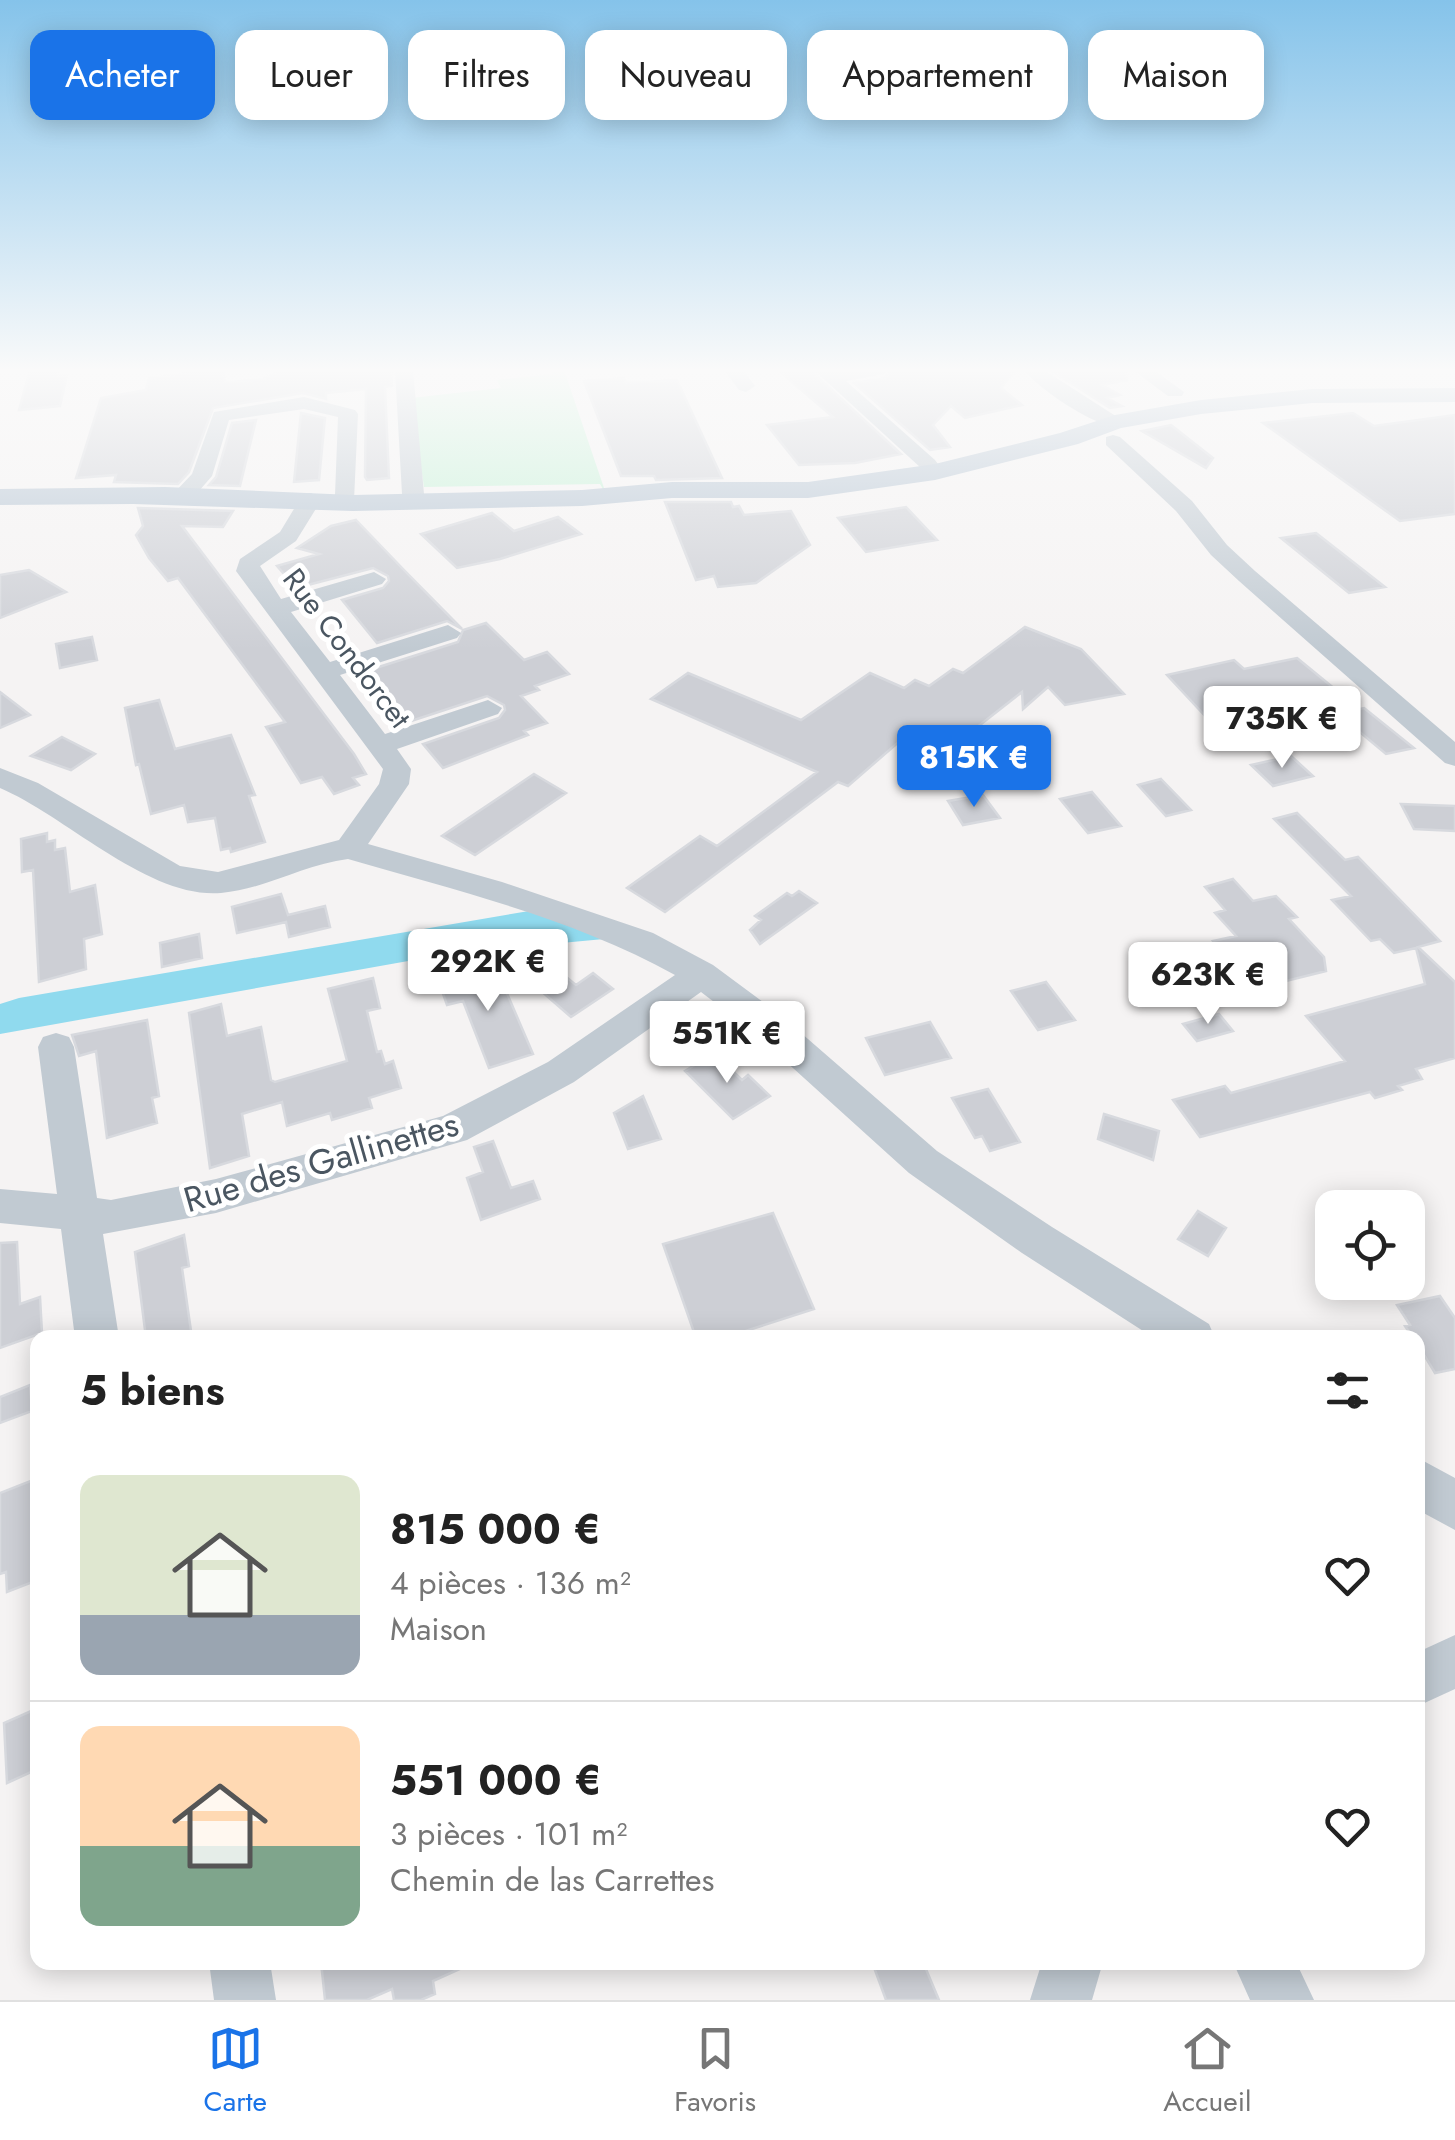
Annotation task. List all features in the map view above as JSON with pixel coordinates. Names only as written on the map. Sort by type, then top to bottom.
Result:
[{"type":"main road","points":[[706,490],[852,477],[932,463]]},
{"type":"main road","points":[[135,496],[184,494],[275,499],[306,507],[383,495],[794,490],[884,481],[968,463]]},
{"type":"main road","points":[[0,494],[350,499],[582,498],[636,492]]},
{"type":"street","points":[[184,494],[202,476],[206,463]]},
{"type":"street","points":[[349,463],[350,499]]},
{"type":"street","points":[[411,463],[413,494]]},
{"type":"street","points":[[1141,463],[1247,576],[1455,758]]},
{"type":"street","points":[[306,507],[383,495]]},
{"type":"street","name":"Rue Condorcet","points":[[306,507],[288,536],[248,564],[248,571],[398,769],[394,784],[349,849]]},
{"type":"street","points":[[277,608],[374,579]]},
{"type":"street","points":[[324,672],[448,633]]},
{"type":"street","points":[[381,745],[488,708]]},
{"type":"street","points":[[0,777],[28,789],[172,875],[218,883],[256,876],[323,852],[349,849],[491,890],[642,942],[702,974],[764,1022],[923,1162],[1036,1240],[1180,1330]]},
{"type":"street","name":"Rue des Gallinettes","points":[[0,1206],[111,1217],[216,1196],[453,1129],[561,1072],[702,974]]},
{"type":"street","points":[[56,1047],[96,1330]]},
{"type":"street","points":[[1425,1487],[1455,1506]]},
{"type":"street","points":[[1425,1676],[1455,1661]]},
{"type":"street","points":[[240,1970],[245,2000]]},
{"type":"street","points":[[1061,2000],[1070,1970]]},
{"type":"street","points":[[1267,1970],[1283,2000]]},
{"type":"green space","points":[[421,463],[596,463],[604,488],[613,489],[603,489],[600,484],[424,487]]},
{"type":"water","points":[[529,911],[604,939],[453,953],[0,1034],[0,1004],[19,998]]},
{"type":"building","points":[[81,463],[192,463],[178,484],[114,482],[116,475],[76,478]]},
{"type":"building","points":[[220,463],[245,463],[240,486],[209,485]]},
{"type":"building","points":[[296,463],[321,463],[319,480],[294,482]]},
{"type":"building","points":[[365,463],[388,463],[389,478],[365,477]]},
{"type":"building","points":[[616,463],[715,463],[722,478],[656,480],[654,476],[621,476]]},
{"type":"building","points":[[1319,463],[1455,463],[1455,514],[1400,521]]},
{"type":"building","points":[[665,502],[731,502],[744,515],[791,511],[810,545],[756,583],[718,587],[714,576],[696,580]]},
{"type":"building","points":[[906,507],[937,540],[866,552],[838,518]]},
{"type":"building","points":[[138,508],[233,511],[223,527],[182,526],[354,754],[366,774],[353,778],[359,785],[334,794],[322,777],[301,783],[266,727],[285,722],[178,578],[168,581],[149,558],[136,535],[143,526]]},
{"type":"building","points":[[492,513],[514,531],[558,517],[581,534],[457,568],[421,534]]},
{"type":"building","points":[[356,520],[462,629],[447,621],[377,643],[342,600],[383,588],[388,576],[373,568],[296,588],[277,566],[319,554],[297,548],[331,526]]},
{"type":"building","points":[[1316,533],[1385,587],[1349,593],[1281,538]]},
{"type":"building","points":[[29,570],[66,592],[0,618],[0,575]]},
{"type":"building","points":[[486,623],[524,660],[547,652],[569,674],[535,686],[539,690],[521,696],[547,723],[524,731],[528,735],[443,768],[423,744],[499,718],[504,705],[487,696],[405,723],[363,672],[458,642],[463,630]]},
{"type":"building","points":[[1025,627],[1081,649],[1124,694],[1065,705],[1048,687],[1023,709],[1022,692],[948,750],[934,744],[925,751],[901,740],[848,786],[838,782],[665,912],[627,888],[700,836],[717,846],[817,772],[651,699],[688,673],[801,720],[870,673],[904,688],[915,680],[929,686],[953,669],[963,673]]},
{"type":"building","points":[[92,637],[97,660],[60,668],[56,644]]},
{"type":"building","points":[[1297,658],[1335,689],[1206,717],[1167,675],[1234,660],[1244,669]]},
{"type":"building","points":[[0,692],[30,715],[0,728]]},
{"type":"building","points":[[159,700],[175,749],[231,735],[255,795],[249,796],[265,842],[231,852],[230,848],[221,850],[215,818],[188,822],[184,805],[151,814],[125,708]]},
{"type":"building","points":[[1364,708],[1414,748],[1386,754],[1338,714]]},
{"type":"building","points":[[62,737],[95,754],[71,770],[31,756]]},
{"type":"building","points":[[1291,756],[1313,776],[1273,786],[1251,765]]},
{"type":"building","points":[[534,774],[566,793],[475,855],[442,836]]},
{"type":"building","points":[[1161,779],[1191,810],[1166,816],[1138,785]]},
{"type":"building","points":[[1092,792],[1121,826],[1088,833],[1060,799]]},
{"type":"building","points":[[983,795],[1000,818],[963,825],[948,801]]},
{"type":"building","points":[[1401,804],[1455,806],[1455,831],[1414,829]]},
{"type":"building","points":[[1297,813],[1345,860],[1358,857],[1440,941],[1418,947],[1455,982],[1455,1058],[1416,1069],[1422,1079],[1398,1086],[1402,1090],[1375,1098],[1370,1092],[1200,1137],[1173,1100],[1225,1086],[1231,1093],[1345,1061],[1306,1016],[1425,984],[1416,948],[1394,953],[1380,939],[1371,941],[1332,900],[1351,896],[1274,819]]},
{"type":"building","points":[[47,833],[47,842],[55,840],[55,850],[65,848],[70,892],[95,885],[102,934],[84,939],[86,969],[39,982],[33,870],[22,872],[21,839]]},
{"type":"building","points":[[1233,879],[1253,901],[1276,896],[1297,917],[1289,919],[1324,957],[1326,971],[1254,989],[1213,941],[1236,936],[1215,913],[1225,910],[1205,887]]},
{"type":"building","points":[[799,891],[817,903],[760,944],[750,930],[761,920],[755,916],[787,893],[792,896]]},
{"type":"building","points":[[281,894],[288,915],[325,906],[330,927],[289,937],[286,922],[237,933],[232,907]]},
{"type":"building","points":[[199,934],[202,958],[162,967],[160,943]]},
{"type":"building","points":[[461,968],[465,979],[497,970],[533,1054],[489,1068],[463,1001],[447,1005],[436,974]]},
{"type":"building","points":[[593,973],[613,989],[571,1017],[541,991],[565,976],[576,985]]},
{"type":"building","points":[[373,978],[380,1008],[367,1011],[377,1052],[381,1051],[385,1064],[393,1061],[401,1088],[369,1098],[372,1108],[332,1120],[330,1113],[287,1126],[282,1102],[242,1114],[249,1156],[210,1168],[189,1013],[221,1004],[227,1036],[261,1027],[271,1080],[275,1082],[347,1061],[328,989]]},
{"type":"building","points":[[1046,982],[1075,1020],[1038,1030],[1011,991]]},
{"type":"building","points":[[1219,1014],[1233,1031],[1197,1041],[1183,1024]]},
{"type":"building","points":[[147,1020],[159,1096],[152,1098],[157,1123],[107,1138],[96,1051],[79,1056],[72,1035]]},
{"type":"building","points":[[930,1022],[951,1058],[885,1075],[866,1038]]},
{"type":"building","points":[[714,1053],[742,1080],[748,1075],[770,1096],[733,1119],[685,1071]]},
{"type":"building","points":[[988,1089],[1020,1142],[990,1151],[982,1136],[975,1138],[952,1098]]},
{"type":"building","points":[[643,1096],[661,1139],[628,1149],[614,1113]]},
{"type":"building","points":[[1104,1114],[1159,1131],[1153,1160],[1098,1139]]},
{"type":"building","points":[[493,1141],[511,1188],[533,1181],[540,1199],[481,1220],[467,1178],[483,1172],[474,1147]]},
{"type":"building","points":[[1198,1211],[1226,1228],[1208,1256],[1178,1239]]},
{"type":"building","points":[[773,1213],[814,1309],[749,1330],[693,1330],[663,1244]]},
{"type":"building","points":[[184,1235],[189,1266],[182,1268],[191,1330],[145,1330],[135,1252]]},
{"type":"building","points":[[17,1242],[20,1304],[40,1297],[42,1330],[30,1330],[30,1337],[0,1348],[0,1243]]},
{"type":"building","points":[[1440,1296],[1455,1318],[1455,1369],[1435,1373],[1425,1357],[1425,1330],[1408,1330],[1405,1326],[1410,1325],[1397,1305]]},
{"type":"building","points":[[30,1385],[30,1412],[0,1423],[0,1397]]},
{"type":"building","points":[[30,1481],[30,1583],[7,1592],[6,1572],[0,1574],[0,1493]]},
{"type":"building","points":[[30,1712],[30,1773],[7,1783],[4,1723]]},
{"type":"building","points":[[322,1970],[457,1970],[433,1981],[435,1994],[421,2000],[394,2000],[392,1989],[367,2000],[325,2000]]},
{"type":"building","points":[[875,1970],[926,1970],[939,2000],[886,2000]]}]
